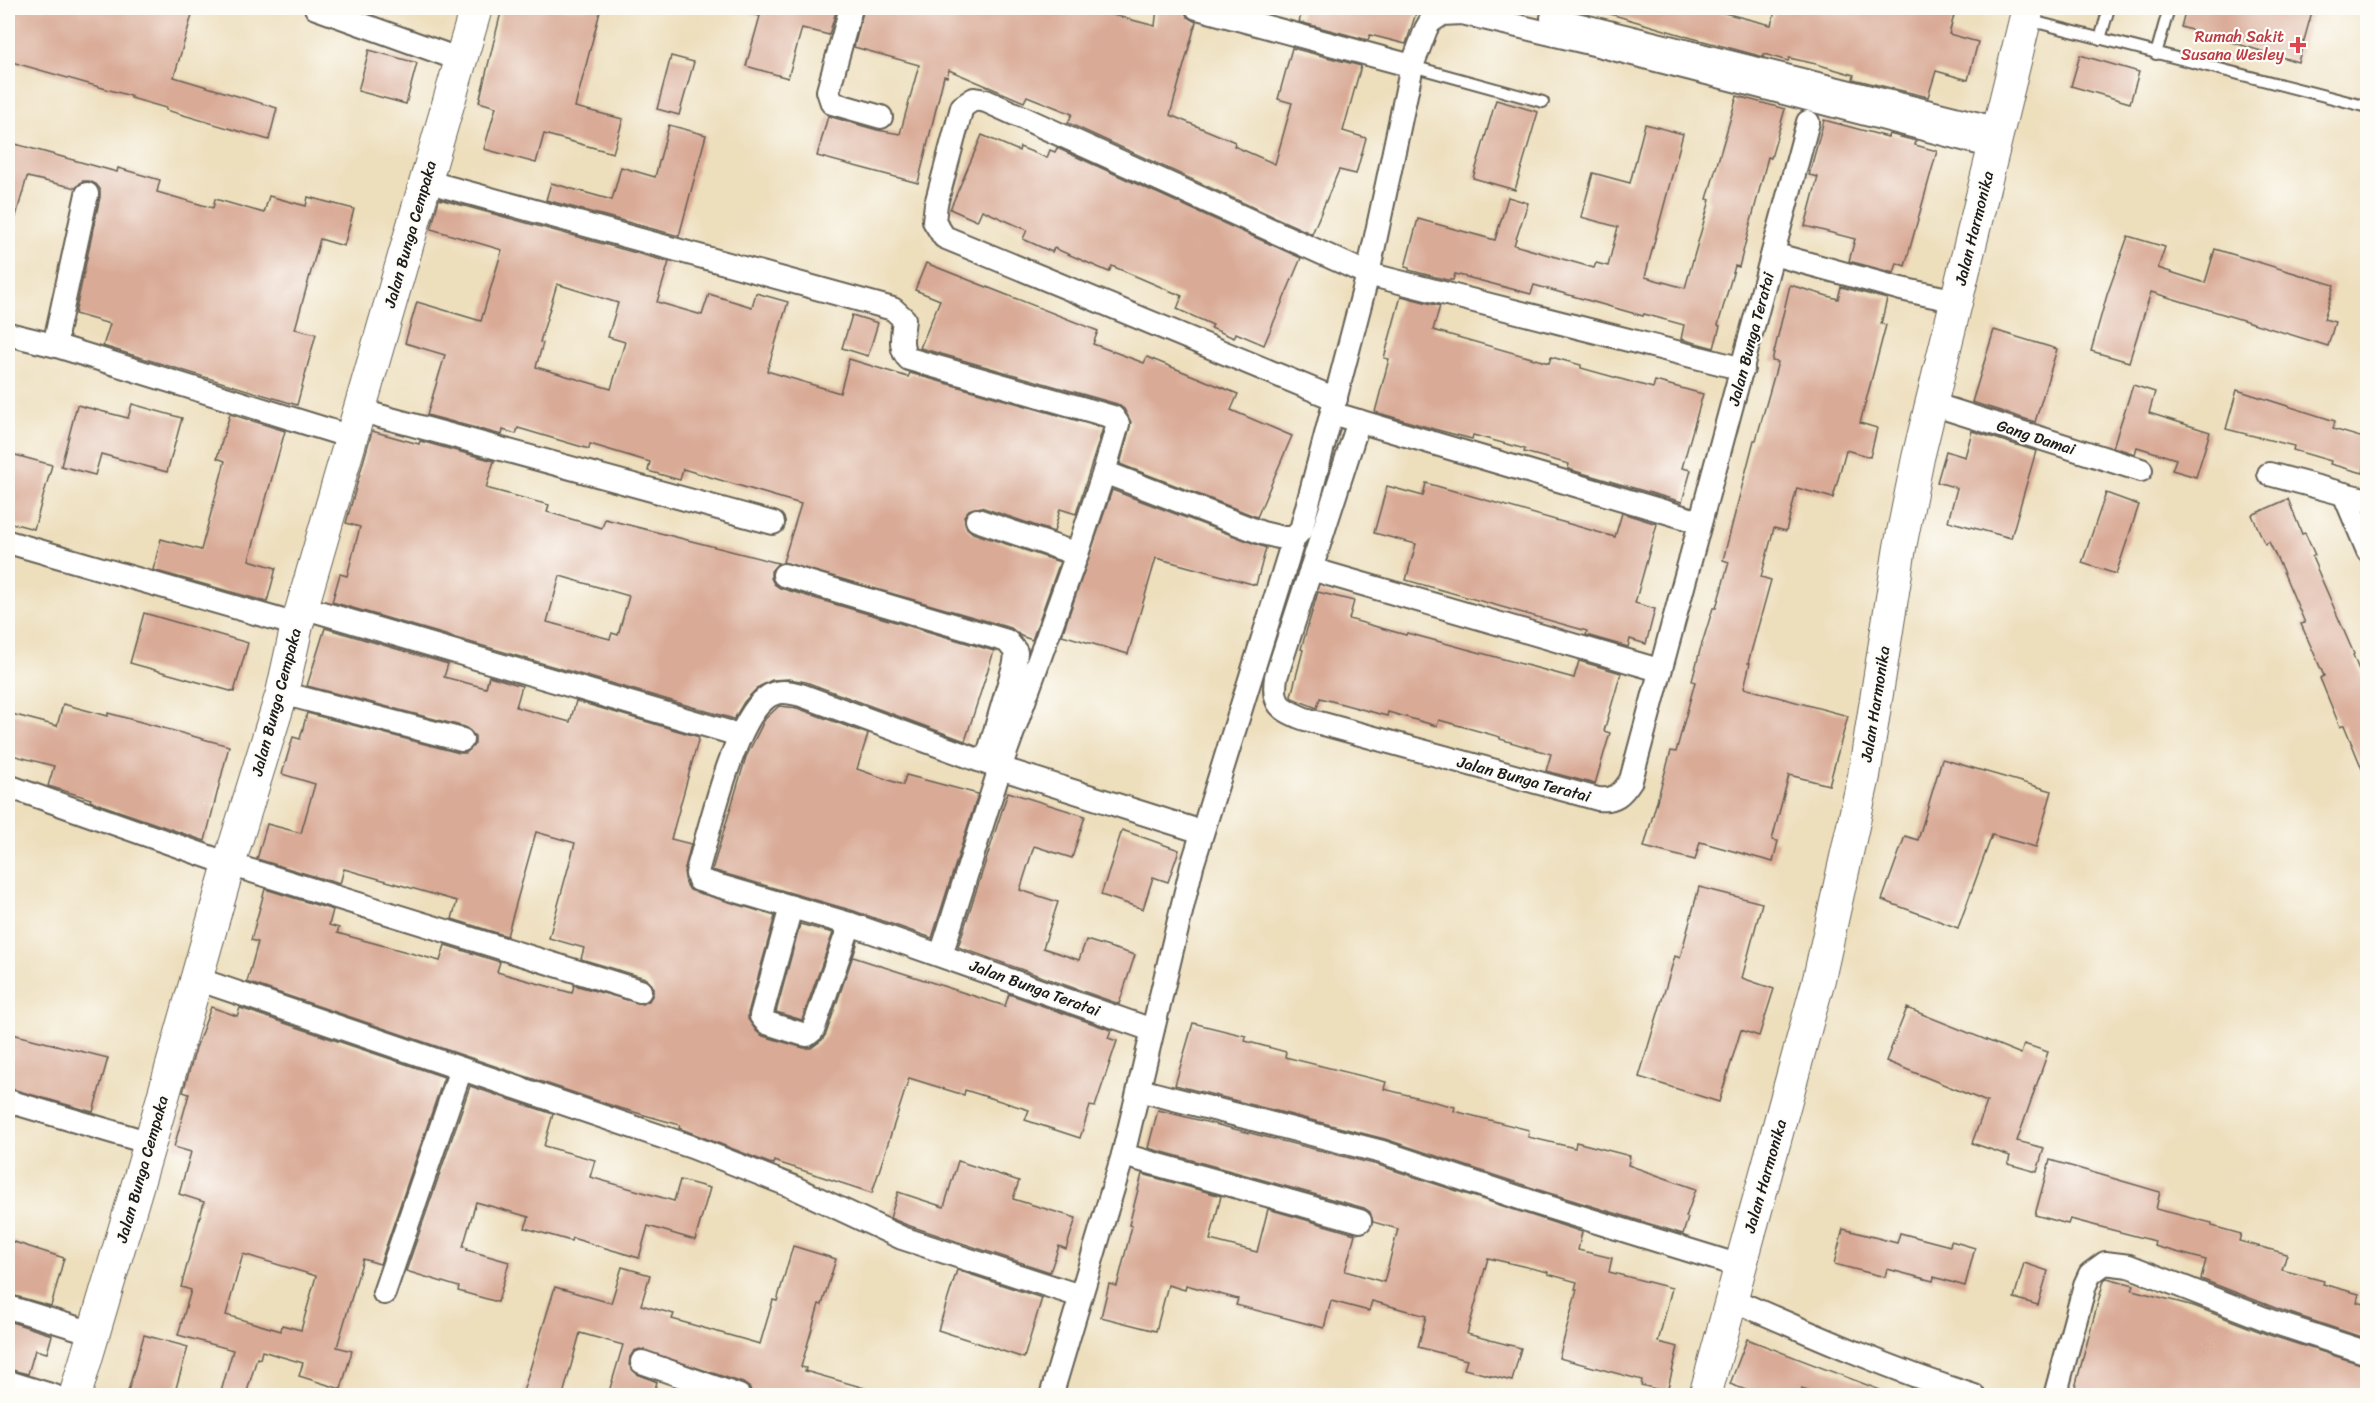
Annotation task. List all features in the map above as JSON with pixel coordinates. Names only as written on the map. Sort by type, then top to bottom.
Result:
[{"type":"street","points":[[316,8],[461,60]]},
{"type":"street","name":"Jalan Bunga Cempaka","points":[[75,1395],[150,1143],[229,864],[282,693],[300,616],[476,8]]},
{"type":"street","points":[[851,8],[828,91],[829,98],[832,103],[881,117]]},
{"type":"street","points":[[1197,8],[1412,66]]},
{"type":"street","points":[[1503,8],[1598,18],[1996,138]]},
{"type":"street","points":[[1051,1395],[1123,1155],[1192,866],[1294,537],[1301,530],[1368,274],[1412,66],[1430,22],[1442,14],[1462,13],[1996,138]]},
{"type":"street","name":"Jalan Harmonika","points":[[1705,1395],[1819,979],[1864,776],[1902,536],[1918,458],[2027,13]]},
{"type":"street","points":[[1700,522],[1359,421],[1335,406],[944,237],[934,221],[936,204],[962,107],[974,99],[986,101],[1368,274],[1743,369]]},
{"type":"street","name":"Jalan Bunga Teratai","points":[[1359,421],[1274,688],[1275,699],[1281,708],[1305,719],[1518,778],[1608,800],[1617,797],[1631,780],[1808,122]]},
{"type":"street","points":[[425,181],[893,309],[904,319],[902,345],[904,355],[909,359],[1113,417],[1118,424],[1077,554],[993,765]]},
{"type":"street","points":[[57,346],[57,332],[87,194]]},
{"type":"street","name":"Jalan Bunga Teratai","points":[[1773,254],[1901,289],[1957,301]]},
{"type":"street","points":[[8,334],[355,424],[773,524]]},
{"type":"street","name":"Gang Damai","points":[[1932,404],[2141,470]]},
{"type":"street","points":[[1104,472],[1262,533],[1283,538],[1294,537]]},
{"type":"street","points":[[2269,474],[2367,500]]},
{"type":"street","points":[[2344,494],[2367,551]]},
{"type":"street","points":[[977,520],[1077,554]]},
{"type":"street","points":[[8,542],[300,616],[739,735],[766,698],[776,693],[789,692],[993,765],[1202,832]]},
{"type":"street","points":[[1311,568],[1659,670]]},
{"type":"street","points":[[784,575],[1007,641],[1016,652],[1016,663],[993,765],[941,955]]},
{"type":"street","points":[[282,693],[462,740]]},
{"type":"street","name":"Jalan Bunga Teratai","points":[[739,735],[697,874],[699,880],[850,924],[1152,1030]]},
{"type":"street","points":[[8,786],[229,864],[640,991]]},
{"type":"street","points":[[791,907],[761,1016],[767,1023],[802,1034],[807,1035],[813,1030],[850,924]]},
{"type":"street","points":[[197,979],[703,1152],[791,1186],[903,1238],[1080,1296]]},
{"type":"street","points":[[384,1293],[461,1069]]},
{"type":"street","points":[[1139,1090],[1382,1152],[1532,1202],[1740,1266]]},
{"type":"street","points":[[8,1101],[150,1143]]},
{"type":"street","points":[[1123,1155],[1360,1221]]},
{"type":"street","points":[[2055,1395],[2085,1285],[2090,1274],[2105,1263],[2129,1266],[2273,1322],[2367,1353]]},
{"type":"street","points":[[1731,1299],[1878,1362],[1974,1395]]},
{"type":"street","points":[[8,1307],[93,1333]]},
{"type":"street","points":[[642,1362],[739,1395]]},
{"type":"street","points":[[8,1382],[54,1395]]},
{"type":"lane","points":[[2100,39],[2109,8]]},
{"type":"lane","points":[[2156,54],[2169,8]]},
{"type":"lane","points":[[2027,13],[2100,39],[2367,107]]},
{"type":"lane","points":[[1412,66],[1543,102]]},
{"type":"building","points":[[8,8],[194,8],[174,77],[277,108],[269,140],[166,110],[166,108],[131,98],[131,96],[8,61]]},
{"type":"building","points":[[502,8],[601,8],[575,107],[623,119],[613,153],[544,134],[536,163],[484,149],[496,107],[479,102]]},
{"type":"building","points":[[753,8],[837,8],[829,35],[802,28],[788,78],[746,66],[760,16],[752,14]]},
{"type":"building","points":[[864,8],[1115,8],[1113,15],[1155,26],[1157,8],[1184,8],[1187,17],[1196,22],[1170,115],[1235,142],[1234,146],[1275,164],[1292,103],[1278,99],[1292,48],[1361,66],[1343,131],[1366,138],[1356,174],[1339,170],[1312,234],[1068,123],[1072,114],[1027,96],[1024,102],[949,70],[947,77],[944,76],[918,183],[817,156],[828,116],[900,134],[919,65],[854,47]]},
{"type":"building","points":[[1303,8],[1396,8],[1416,13],[1406,44],[1370,35],[1368,40],[1299,22]]},
{"type":"building","points":[[1608,8],[1705,8],[1771,25],[1776,8],[1956,8],[1949,34],[1978,42],[1968,80],[1936,71],[1928,97],[1853,79],[1854,75],[1816,64],[1789,58],[1788,61],[1764,54],[1764,57],[1692,38],[1607,13]]},
{"type":"building","points":[[2186,8],[2313,8],[2298,62],[2181,27]]},
{"type":"building","points":[[369,50],[417,63],[406,104],[358,91]]},
{"type":"building","points":[[2080,55],[2139,72],[2130,103],[2071,86]]},
{"type":"building","points":[[671,56],[694,62],[679,115],[657,109]]},
{"type":"building","points":[[1737,96],[1785,109],[1771,158],[1768,157],[1739,267],[1735,266],[1718,325],[1720,326],[1714,348],[1681,339],[1684,325],[1644,314],[1643,316],[1534,285],[1531,294],[1455,274],[1453,280],[1447,280],[1405,267],[1418,219],[1495,240],[1508,197],[1528,203],[1514,245],[1594,268],[1596,263],[1608,266],[1618,227],[1581,217],[1593,173],[1630,183],[1645,124],[1683,134],[1645,277],[1685,288],[1710,200],[1707,199]]},
{"type":"building","points":[[1496,100],[1538,112],[1515,190],[1473,178]]},
{"type":"building","points":[[1824,120],[1888,137],[1889,134],[1916,141],[1915,145],[1937,151],[1905,266],[1897,263],[1894,273],[1849,261],[1855,239],[1805,226],[1818,177],[1809,175]]},
{"type":"building","points":[[669,125],[706,135],[679,236],[546,200],[551,183],[612,200],[621,167],[655,177]]},
{"type":"building","points":[[982,135],[1019,151],[1020,147],[1047,158],[1050,150],[1055,152],[1057,148],[1301,258],[1264,345],[1236,333],[1234,338],[1211,328],[1213,325],[1177,309],[1182,296],[1112,266],[1109,272],[1054,248],[1052,252],[1023,239],[1027,230],[982,210],[977,221],[950,209]]},
{"type":"building","points":[[8,142],[117,172],[118,168],[160,180],[157,192],[213,208],[215,199],[264,213],[269,196],[306,206],[308,197],[354,209],[344,246],[320,239],[295,329],[316,334],[297,405],[103,346],[110,324],[75,314],[100,189],[89,181],[82,181],[76,188],[27,177],[14,223],[8,222]]},
{"type":"building","points":[[439,199],[669,262],[657,302],[702,315],[709,294],[752,307],[756,293],[788,302],[767,371],[840,393],[849,359],[908,377],[910,373],[1103,428],[1076,514],[1060,509],[1054,532],[981,507],[969,510],[964,516],[967,528],[973,533],[1060,562],[1032,640],[1021,636],[1011,628],[783,562],[801,504],[683,469],[680,480],[648,471],[650,462],[590,444],[589,449],[518,428],[516,434],[503,430],[502,435],[427,415],[445,355],[405,343],[417,302],[481,321],[502,250],[431,229]],"holes":[[[557,284],[618,303],[608,337],[625,342],[611,389],[536,367],[543,343],[540,342]]]},
{"type":"building","points":[[2128,236],[2165,247],[2158,268],[2205,283],[2215,249],[2334,285],[2324,319],[2335,322],[2328,346],[2151,292],[2129,362],[2091,351],[2107,295]]},
{"type":"building","points":[[926,263],[1098,331],[1093,344],[1144,363],[1147,357],[1238,394],[1231,410],[1292,436],[1257,517],[1120,464],[1131,422],[1124,409],[1117,404],[920,348],[940,300],[915,290]]},
{"type":"building","points":[[1790,285],[1838,299],[1841,287],[1887,299],[1881,324],[1886,325],[1860,423],[1877,428],[1870,457],[1846,450],[1833,498],[1797,488],[1786,531],[1774,528],[1761,577],[1771,580],[1748,663],[1750,663],[1744,688],[1848,716],[1829,785],[1789,775],[1772,840],[1778,841],[1773,862],[1700,842],[1695,860],[1644,847],[1671,751],[1676,752],[1695,682],[1692,681],[1700,650],[1713,608],[1716,608],[1729,562],[1723,560],[1754,440],[1756,440],[1778,362],[1772,361]]},
{"type":"building","points":[[1401,296],[1440,306],[1433,330],[1549,363],[1551,357],[1581,365],[1581,368],[1653,388],[1655,381],[1703,394],[1682,468],[1691,470],[1682,502],[1568,469],[1569,464],[1524,452],[1525,449],[1473,435],[1472,439],[1375,412],[1389,359],[1384,358]]},
{"type":"building","points":[[852,315],[878,323],[868,356],[842,348]]},
{"type":"building","points":[[1994,330],[2057,349],[2035,422],[1972,402]]},
{"type":"building","points":[[2133,385],[2155,392],[2149,413],[2210,432],[2196,477],[2172,470],[2176,459],[2137,447],[2135,454],[2113,447]]},
{"type":"building","points":[[2237,390],[2335,421],[2333,429],[2367,439],[2367,458],[2363,473],[2293,450],[2294,446],[2226,429]]},
{"type":"building","points":[[132,404],[182,418],[167,472],[101,454],[95,475],[61,466],[77,405],[128,418]]},
{"type":"building","points":[[230,414],[285,431],[249,560],[276,568],[267,602],[153,570],[161,539],[201,550],[225,461],[217,458]]},
{"type":"building","points":[[372,431],[494,461],[486,488],[549,505],[547,512],[602,528],[605,519],[778,563],[771,571],[771,578],[780,588],[994,651],[965,741],[806,682],[789,679],[772,680],[758,687],[744,702],[734,719],[332,602],[340,574],[347,576],[360,527],[346,523]],"holes":[[[560,576],[629,596],[618,635],[612,633],[610,639],[547,622]]]},
{"type":"building","points":[[1972,431],[2036,451],[2011,538],[1948,521],[1957,488],[1937,482],[1946,451],[1965,457]]},
{"type":"building","points":[[8,453],[52,465],[34,529],[8,522]]},
{"type":"building","points":[[1426,483],[1615,537],[1622,513],[1657,524],[1635,603],[1655,609],[1646,644],[1630,639],[1628,647],[1586,635],[1587,631],[1406,580],[1416,544],[1374,533],[1387,486],[1423,496]]},
{"type":"building","points":[[1112,490],[1266,548],[1256,585],[1156,558],[1128,654],[1062,635]]},
{"type":"building","points":[[2106,493],[2139,505],[2116,574],[2082,563]]},
{"type":"building","points":[[2288,499],[2302,534],[2305,533],[2315,555],[2312,557],[2367,690],[2367,781],[2344,725],[2340,727],[2320,678],[2324,676],[2301,624],[2305,623],[2282,569],[2269,542],[2265,544],[2252,515]]},
{"type":"building","points":[[1318,592],[1354,601],[1349,619],[1406,635],[1407,633],[1574,678],[1579,661],[1621,673],[1604,731],[1610,733],[1595,784],[1546,771],[1551,754],[1500,739],[1500,737],[1439,720],[1437,726],[1388,712],[1387,716],[1320,698],[1317,708],[1292,698],[1303,650],[1301,649]]},
{"type":"building","points":[[144,613],[248,643],[234,692],[130,663]]},
{"type":"building","points":[[325,628],[448,664],[444,677],[486,688],[489,676],[522,686],[516,707],[570,722],[576,701],[699,737],[671,839],[691,844],[684,872],[686,884],[690,890],[775,916],[748,1013],[748,1019],[757,1032],[763,1036],[804,1048],[811,1048],[822,1040],[858,941],[853,957],[1005,1006],[1009,994],[1111,1030],[1108,1038],[1117,1041],[1095,1107],[1090,1106],[1080,1138],[1025,1120],[1029,1110],[965,1090],[964,1095],[909,1078],[872,1193],[774,1161],[774,1164],[769,1163],[679,1128],[680,1125],[616,1107],[247,982],[258,942],[251,940],[265,889],[333,910],[329,925],[339,928],[337,933],[440,961],[445,945],[500,962],[497,972],[572,993],[574,985],[642,1004],[649,1001],[653,994],[653,987],[645,978],[581,959],[584,948],[549,938],[575,843],[536,832],[507,936],[452,919],[457,901],[344,869],[340,884],[257,859],[267,824],[301,833],[315,784],[282,774],[293,737],[300,739],[307,713],[459,753],[466,753],[475,744],[475,736],[465,727],[307,686]]},
{"type":"building","points":[[63,704],[108,716],[108,713],[229,746],[205,841],[90,801],[91,799],[48,786],[54,766],[8,754],[8,713],[57,726]]},
{"type":"building","points":[[779,706],[797,708],[868,734],[857,769],[903,785],[906,775],[978,794],[932,938],[854,911],[712,870],[746,757],[765,719]]},
{"type":"building","points":[[1942,759],[2052,791],[2036,847],[1992,835],[1958,928],[1882,900],[1905,836],[1918,840]]},
{"type":"building","points":[[1008,792],[1085,816],[1072,858],[1034,846],[1020,890],[1058,902],[1043,948],[1079,960],[1086,940],[1135,955],[1119,1004],[958,947]]},
{"type":"building","points":[[1122,830],[1179,850],[1168,882],[1153,877],[1143,909],[1101,895]]},
{"type":"building","points":[[1699,887],[1762,903],[1742,978],[1774,989],[1759,1036],[1741,1030],[1719,1102],[1639,1077],[1675,956],[1680,958]]},
{"type":"building","points":[[800,924],[833,933],[802,1020],[776,1012]]},
{"type":"building","points":[[211,1007],[237,1016],[240,1008],[444,1077],[380,1264],[363,1259],[337,1347],[352,1351],[341,1389],[299,1376],[303,1363],[262,1351],[260,1359],[257,1358],[246,1395],[220,1395],[233,1350],[178,1335],[191,1290],[181,1287],[204,1202],[179,1194],[191,1152],[174,1147],[189,1094],[183,1092]],"holes":[[[243,1254],[316,1276],[301,1330],[282,1325],[281,1331],[226,1315]]]},
{"type":"building","points":[[1907,1008],[2021,1054],[2024,1044],[2048,1052],[2017,1141],[2044,1148],[2037,1172],[2008,1164],[2010,1156],[1972,1143],[1987,1102],[1886,1061]]},
{"type":"building","points":[[1193,1023],[1246,1036],[1245,1041],[1286,1052],[1285,1057],[1386,1082],[1384,1089],[1455,1107],[1454,1111],[1529,1130],[1528,1137],[1575,1148],[1576,1142],[1630,1156],[1628,1165],[1696,1189],[1686,1217],[1688,1218],[1683,1234],[1385,1139],[1175,1085]]},
{"type":"building","points":[[12,1034],[108,1058],[93,1112],[8,1088],[8,1050]]},
{"type":"building","points":[[470,1086],[553,1114],[544,1146],[595,1160],[590,1177],[674,1201],[680,1180],[710,1188],[695,1240],[648,1226],[639,1258],[572,1238],[571,1241],[525,1228],[529,1217],[476,1202],[463,1247],[509,1262],[498,1302],[458,1291],[459,1287],[406,1271]]},
{"type":"building","points":[[1158,1110],[1378,1165],[1582,1232],[1578,1250],[1612,1258],[1609,1272],[1672,1288],[1658,1342],[1678,1347],[1667,1392],[1641,1385],[1642,1380],[1559,1358],[1577,1282],[1548,1274],[1548,1272],[1488,1258],[1467,1334],[1521,1348],[1512,1381],[1464,1369],[1467,1360],[1418,1347],[1426,1316],[1372,1301],[1369,1311],[1331,1301],[1324,1328],[1236,1305],[1238,1299],[1186,1285],[1185,1290],[1168,1285],[1156,1331],[1101,1317],[1109,1284],[1117,1286],[1142,1174],[1221,1196],[1210,1240],[1257,1252],[1268,1209],[1355,1234],[1345,1271],[1384,1282],[1398,1229],[1373,1222],[1370,1212],[1364,1208],[1148,1148]]},
{"type":"building","points":[[2050,1160],[2160,1192],[2156,1209],[2212,1223],[2212,1226],[2241,1234],[2239,1241],[2287,1254],[2282,1270],[2324,1281],[2323,1284],[2359,1294],[2357,1302],[2367,1305],[2367,1339],[2278,1309],[2201,1279],[2206,1260],[2154,1246],[2155,1241],[2070,1219],[2068,1224],[2035,1215]]},
{"type":"building","points":[[958,1161],[1019,1181],[1013,1199],[1076,1218],[1066,1249],[1059,1246],[1050,1272],[890,1218],[898,1192],[944,1207]]},
{"type":"building","points":[[1843,1229],[1897,1243],[1900,1233],[1950,1246],[1951,1241],[1975,1248],[1965,1286],[1934,1277],[1933,1281],[1887,1269],[1885,1277],[1834,1264]]},
{"type":"building","points":[[8,1240],[64,1258],[51,1306],[8,1294]]},
{"type":"building","points":[[793,1246],[836,1259],[822,1305],[819,1304],[801,1367],[806,1368],[805,1371],[868,1389],[867,1395],[752,1395],[750,1388],[743,1383],[640,1349],[634,1351],[629,1365],[637,1374],[657,1382],[653,1395],[608,1395],[623,1345],[580,1333],[563,1395],[522,1395],[555,1287],[611,1303],[622,1267],[650,1275],[641,1305],[674,1314],[672,1319],[760,1344],[773,1300],[777,1301]]},
{"type":"building","points":[[2024,1263],[2048,1271],[2038,1305],[2014,1298]]},
{"type":"building","points":[[957,1270],[1042,1298],[1024,1358],[938,1330]]},
{"type":"building","points":[[2107,1278],[2134,1285],[2132,1290],[2194,1306],[2269,1335],[2367,1366],[2367,1395],[2073,1395],[2104,1280]]},
{"type":"building","points":[[8,1321],[52,1335],[47,1353],[35,1350],[28,1374],[8,1369]]},
{"type":"building","points":[[144,1335],[188,1347],[174,1395],[127,1395]]},
{"type":"building","points":[[1747,1339],[1888,1393],[1888,1395],[1819,1395],[1802,1389],[1800,1395],[1759,1395],[1730,1384]]},
{"type":"place","name":"Rumah Sakit Susana Wesley","points":[[2298,45]]}]
